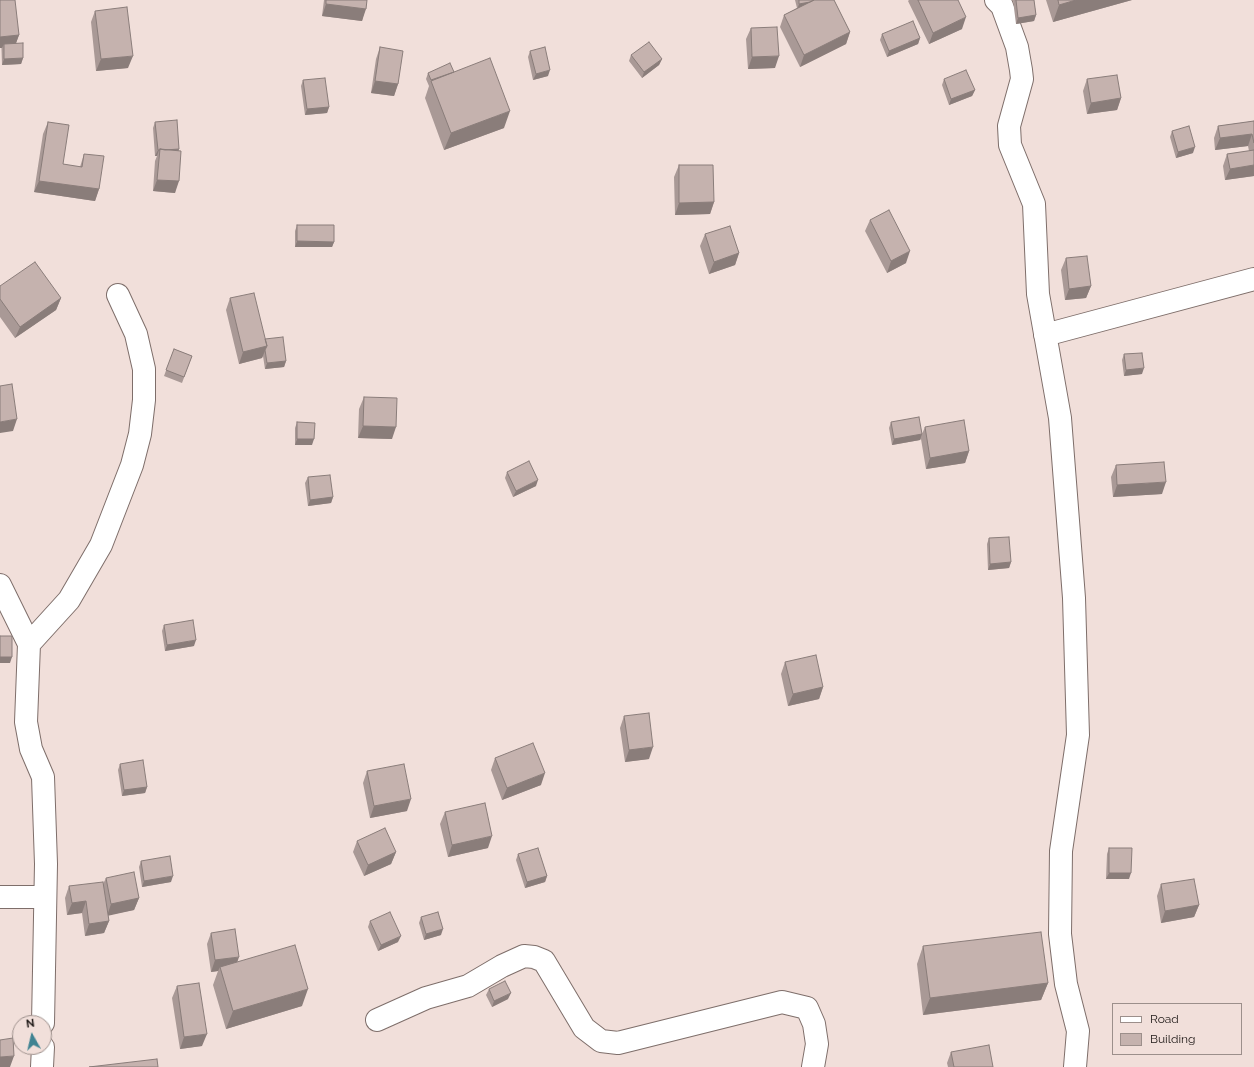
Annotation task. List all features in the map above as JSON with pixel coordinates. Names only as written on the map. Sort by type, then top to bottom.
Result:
[{"type":"street","points":[[996,0],[1002,6],[1017,47],[1021,70],[1022,79],[1009,126],[1010,145],[1034,204],[1038,294],[1060,418],[1074,598],[1078,735],[1061,851],[1060,934],[1066,984],[1078,1031],[1075,1067]]},
{"type":"street","points":[[1045,335],[1254,279]]},
{"type":"street","points":[[29,644],[68,600],[101,545],[132,465],[140,434],[144,400],[144,369],[136,334],[118,295]]},
{"type":"street","points":[[0,585],[29,644],[26,722],[31,749],[43,777],[45,897],[43,1015]]},
{"type":"street","points":[[0,897],[45,897]]},
{"type":"street","points":[[377,1020],[426,998],[468,986],[502,966],[524,956],[534,957],[544,961],[584,1028],[601,1041],[618,1043],[782,1002],[807,1008],[814,1024],[816,1044],[813,1067]]},
{"type":"street","points":[[42,1067],[43,1055]]},
{"type":"building","points":[[0,0],[15,0],[19,35],[0,37]]},
{"type":"building","points":[[326,0],[367,0],[366,9],[326,4]]},
{"type":"building","points":[[799,0],[814,0],[799,4]]},
{"type":"building","points":[[814,0],[834,0],[850,32],[804,55],[784,15]]},
{"type":"building","points":[[918,0],[958,0],[966,17],[933,33]]},
{"type":"building","points":[[1016,0],[1034,0],[1036,15],[1018,18]]},
{"type":"building","points":[[1058,0],[1076,0],[1059,5]]},
{"type":"building","points":[[127,7],[133,56],[101,59],[95,11]]},
{"type":"building","points":[[913,21],[920,38],[889,51],[882,34]]},
{"type":"building","points":[[777,27],[779,56],[752,57],[751,28]]},
{"type":"building","points":[[649,42],[662,59],[644,72],[631,55]]},
{"type":"building","points":[[23,43],[23,58],[4,59],[4,44]]},
{"type":"building","points":[[380,47],[403,51],[398,84],[375,81]]},
{"type":"building","points":[[545,47],[550,70],[536,74],[530,51]]},
{"type":"building","points":[[490,58],[510,111],[451,133],[431,81]]},
{"type":"building","points":[[450,63],[454,72],[431,80],[428,73]]},
{"type":"building","points":[[966,70],[975,90],[951,99],[944,79]]},
{"type":"building","points":[[1117,75],[1121,98],[1091,103],[1087,79]]},
{"type":"building","points":[[325,78],[329,107],[307,109],[303,80]]},
{"type":"building","points":[[177,120],[179,149],[158,150],[155,122]]},
{"type":"building","points":[[1254,121],[1254,143],[1252,134],[1220,138],[1218,126]]},
{"type":"building","points":[[48,122],[69,125],[63,164],[82,167],[84,154],[104,156],[99,189],[39,181]]},
{"type":"building","points":[[1189,126],[1195,147],[1178,152],[1172,131]]},
{"type":"building","points":[[160,149],[181,151],[179,181],[157,180]]},
{"type":"building","points":[[1254,150],[1254,165],[1230,169],[1227,154]]},
{"type":"building","points":[[679,165],[713,165],[714,202],[679,203]]},
{"type":"building","points":[[889,210],[910,251],[891,261],[870,220]]},
{"type":"building","points":[[297,225],[334,225],[334,242],[297,241]]},
{"type":"building","points":[[730,226],[739,253],[714,262],[705,234]]},
{"type":"building","points":[[1087,256],[1091,286],[1069,289],[1066,258]]},
{"type":"building","points":[[35,262],[61,298],[20,327],[0,299],[0,286]]},
{"type":"building","points":[[254,293],[267,346],[243,352],[230,298]]},
{"type":"building","points":[[283,337],[286,361],[267,363],[265,350],[267,346],[265,339]]},
{"type":"building","points":[[174,349],[192,356],[184,377],[166,370]]},
{"type":"building","points":[[1142,353],[1144,368],[1126,370],[1124,354]]},
{"type":"building","points":[[12,384],[17,419],[0,422],[0,386]]},
{"type":"building","points":[[364,397],[397,398],[396,427],[363,426]]},
{"type":"building","points":[[919,417],[922,434],[894,439],[891,422]]},
{"type":"building","points":[[964,420],[969,451],[930,458],[925,427]]},
{"type":"building","points":[[297,422],[315,423],[314,439],[297,439]]},
{"type":"building","points":[[529,461],[538,480],[516,491],[507,472]]},
{"type":"building","points":[[1164,462],[1166,482],[1117,485],[1116,465]]},
{"type":"building","points":[[330,475],[333,497],[310,500],[308,477]]},
{"type":"building","points":[[1009,537],[1011,562],[990,564],[989,538]]},
{"type":"building","points":[[193,620],[196,640],[167,645],[164,625]]},
{"type":"building","points":[[0,636],[12,636],[12,657],[0,657]]},
{"type":"building","points":[[816,655],[823,687],[793,694],[785,662]]},
{"type":"building","points":[[649,713],[653,747],[629,750],[624,716]]},
{"type":"building","points":[[533,743],[545,773],[507,788],[495,758]]},
{"type":"building","points":[[143,760],[147,787],[124,790],[120,764]]},
{"type":"building","points":[[404,764],[411,799],[374,806],[367,771]]},
{"type":"building","points":[[485,803],[492,836],[452,845],[445,812]]},
{"type":"building","points":[[385,828],[396,852],[368,865],[357,841]]},
{"type":"building","points":[[538,848],[547,876],[527,882],[518,854]]},
{"type":"building","points":[[1109,848],[1132,848],[1131,873],[1109,873]]},
{"type":"building","points":[[170,856],[173,876],[144,881],[141,861]]},
{"type":"building","points":[[134,872],[139,898],[111,904],[106,878]]},
{"type":"building","points":[[1194,879],[1199,905],[1165,911],[1161,884]]},
{"type":"building","points":[[103,882],[109,921],[89,924],[86,901],[72,903],[69,886]]},
{"type":"building","points":[[390,912],[401,936],[381,945],[370,921]]},
{"type":"building","points":[[438,912],[443,929],[426,934],[421,917]]},
{"type":"building","points":[[235,929],[239,957],[215,960],[211,933]]},
{"type":"building","points":[[1041,932],[1048,983],[930,998],[923,946]]},
{"type":"building","points":[[295,945],[308,989],[233,1011],[220,967]]},
{"type":"building","points":[[505,981],[511,993],[494,1001],[489,989]]},
{"type":"building","points":[[199,983],[207,1034],[184,1037],[177,986]]},
{"type":"building","points":[[12,1038],[12,1055],[14,1056],[0,1057],[0,1040]]},
{"type":"building","points":[[989,1045],[993,1067],[954,1067],[951,1052]]},
{"type":"building","points":[[157,1059],[158,1067],[89,1067]]}]
